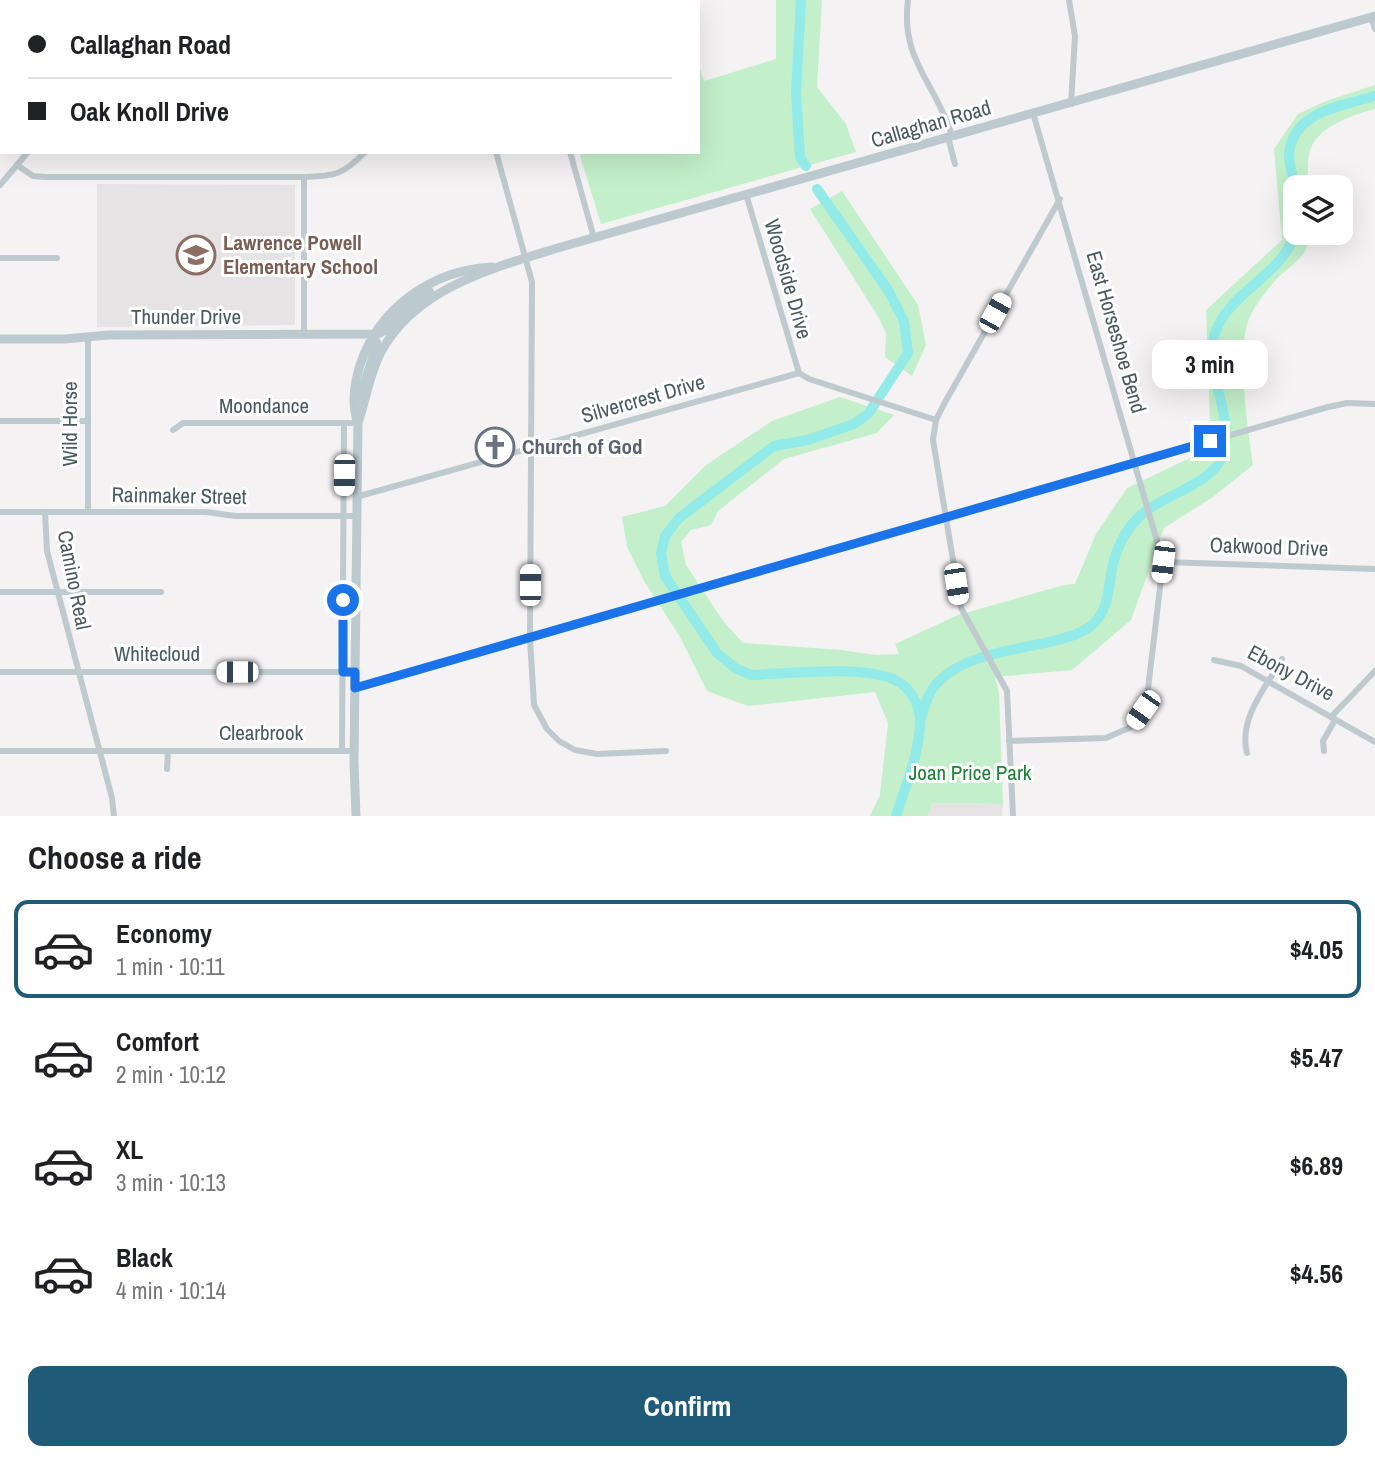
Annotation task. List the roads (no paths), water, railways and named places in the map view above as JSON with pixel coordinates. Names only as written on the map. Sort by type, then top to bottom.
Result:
[{"type":"main road","name":"Callaghan Road","points":[[356,816],[354,751],[359,420],[381,352],[396,331],[425,303],[497,267],[1373,17]]},
{"type":"main road","name":"Callaghan Road","points":[[359,420],[353,410],[363,356],[373,335],[399,305],[423,287],[466,271],[497,267]]},
{"type":"main road","points":[[359,420],[361,387],[377,344],[373,335],[383,333],[408,307],[426,295],[459,279],[480,275]]},
{"type":"main road","points":[[348,335],[359,343],[363,356]]},
{"type":"main road","name":"Thunder Drive","points":[[0,340],[88,336],[373,335]]},
{"type":"street","points":[[908,0],[910,49],[918,68],[944,110],[955,164]]},
{"type":"street","points":[[1069,0],[1075,36],[1071,104]]},
{"type":"street","points":[[1373,17],[1375,29]]},
{"type":"street","name":"East Horseshoe Bend","points":[[1033,113],[1163,562]]},
{"type":"street","points":[[0,185],[25,154]]},
{"type":"street","points":[[17,165],[33,176],[45,177],[304,177],[337,175],[346,171],[363,154]]},
{"type":"street","points":[[497,154],[532,282],[530,639],[534,705],[543,724],[554,736],[575,750],[666,751]]},
{"type":"street","points":[[571,154],[594,238]]},
{"type":"street","points":[[304,177],[304,335]]},
{"type":"street","name":"Woodside Drive","points":[[746,194],[799,373]]},
{"type":"street","points":[[1013,816],[1007,691],[958,600],[934,453],[936,420],[1060,199]]},
{"type":"street","points":[[0,258],[57,258]]},
{"type":"street","name":"Wild Horse","points":[[88,336],[88,512]]},
{"type":"street","points":[[799,373],[936,420]]},
{"type":"street","name":"Silvercrest Drive","points":[[356,498],[799,373]]},
{"type":"street","points":[[355,688],[1328,407],[1347,403],[1375,404]]},
{"type":"street","name":"Moondance","points":[[173,430],[183,423],[344,423],[359,420]]},
{"type":"street","points":[[0,421],[88,421]]},
{"type":"street","points":[[342,751],[344,423]]},
{"type":"street","name":"Rainmaker Street","points":[[0,512],[357,516]]},
{"type":"street","name":"Camino Real","points":[[45,512],[47,551],[100,751],[114,816]]},
{"type":"street","points":[[1009,741],[1106,738],[1131,727],[1146,706],[1163,562]]},
{"type":"street","name":"Oakwood Drive","points":[[1163,562],[1375,569]]},
{"type":"street","points":[[0,592],[161,592]]},
{"type":"street","points":[[1247,753],[1244,738],[1248,720],[1282,659]]},
{"type":"street","name":"Ebony Drive","points":[[1214,660],[1236,664],[1333,718],[1375,671]]},
{"type":"street","name":"Whitecloud","points":[[0,672],[355,672]]},
{"type":"street","points":[[1324,751],[1323,741],[1333,718],[1375,742]]},
{"type":"street","name":"Clearbrook","points":[[0,751],[354,751]]},
{"type":"street","points":[[167,769],[168,751]]},
{"type":"waterway","points":[[801,0],[796,93],[800,157],[806,166]]},
{"type":"waterway","points":[[1292,175],[1289,154],[1292,140],[1299,128],[1309,119],[1334,107],[1375,96]]},
{"type":"waterway","points":[[817,189],[888,290],[904,321],[908,353],[868,414],[854,424],[808,440],[774,446],[679,518],[665,536],[661,554],[665,576],[717,653],[735,668],[751,675],[826,671],[866,673],[897,681],[906,688],[914,698],[920,721],[918,745],[896,816]]},
{"type":"waterway","points":[[921,718],[933,688],[956,668],[986,656],[1072,636],[1099,618],[1106,602],[1116,554],[1132,524],[1151,508],[1200,480],[1219,462],[1224,451],[1226,434],[1213,367],[1215,334],[1231,306],[1283,257],[1290,245]]},
{"type":"place","name":"Lawrence Powell Elementary School","points":[[196,255]]},
{"type":"place","name":"Church of God","points":[[495,447]]},
{"type":"park label","name":"Joan Price Park","points":[[970,773]]}]
